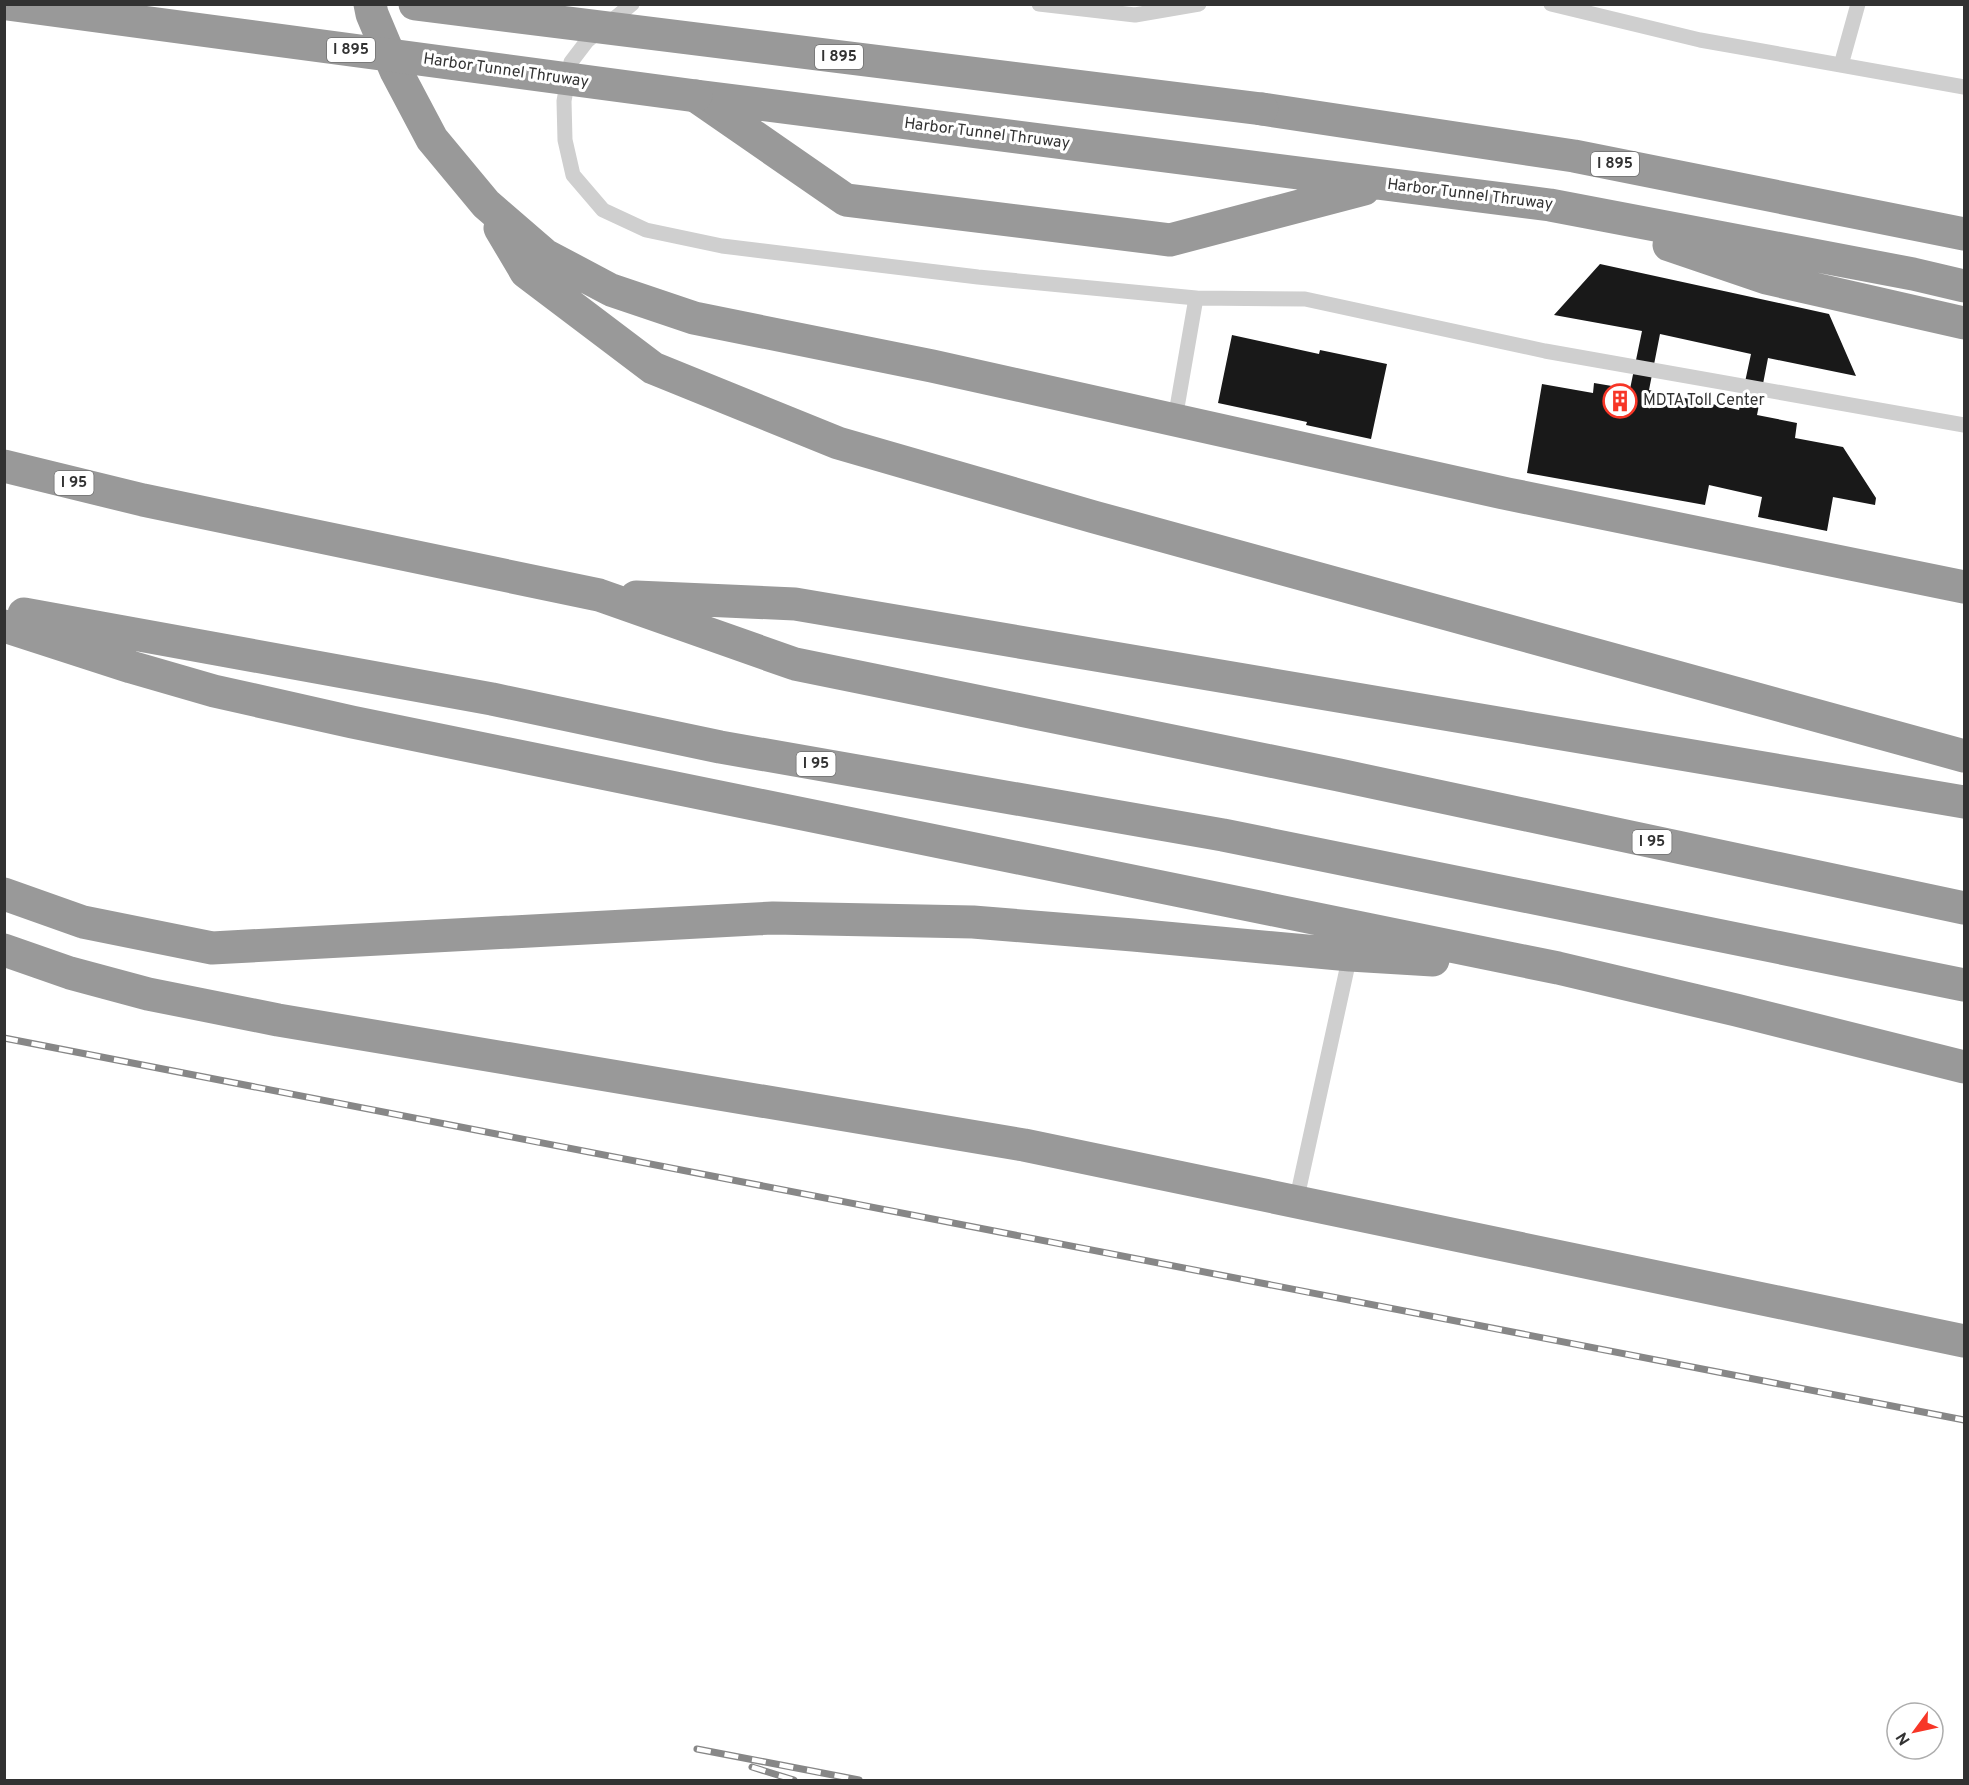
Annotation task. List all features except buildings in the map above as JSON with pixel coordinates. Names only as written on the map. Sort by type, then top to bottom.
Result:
[{"type":"highway","name":"Harbor Tunnel Thruway","points":[[7,4],[696,96],[1550,205],[1913,274],[1965,286]]},
{"type":"highway","points":[[370,4],[396,71],[432,139],[486,204],[526,272],[653,368],[838,443],[1094,517],[1965,756]]},
{"type":"highway","name":"I 895","points":[[415,4],[1262,109],[1574,156],[1965,234]]},
{"type":"highway","points":[[696,96],[846,200],[1170,240],[1382,184]]},
{"type":"highway","points":[[486,204],[545,255],[611,290],[694,318],[932,366],[1508,494],[1965,587]]},
{"type":"highway","points":[[1550,205],[1766,278],[1965,323]]},
{"type":"highway","name":"I 95","points":[[4,466],[155,502],[599,595],[795,664],[1965,908]]},
{"type":"highway","name":"I 95","points":[[599,595],[795,604],[1965,802]]},
{"type":"highway","name":"I 95","points":[[4,611],[492,699],[720,747],[1223,835],[1965,985]]},
{"type":"highway","points":[[4,626],[214,691],[352,722],[1558,968],[1965,1067]]},
{"type":"highway","points":[[4,894],[83,922],[212,948],[773,918],[973,922],[1350,955],[1558,968]]},
{"type":"highway","points":[[4,950],[70,973],[148,994],[278,1020],[1024,1145],[1965,1341]]},
{"type":"lane","points":[[632,4],[587,41],[571,62],[564,101],[565,140],[573,175],[603,210],[646,230],[722,246],[978,277],[1196,298],[1305,299],[1545,351],[1965,425]]},
{"type":"lane","points":[[1039,4],[1135,15],[1199,4]]},
{"type":"lane","points":[[1551,4],[1583,8],[1700,40],[1965,87]]},
{"type":"lane","points":[[1841,65],[1858,4]]},
{"type":"lane","points":[[1175,419],[1196,298]]},
{"type":"lane","points":[[1296,1202],[1350,955]]},
{"type":"railway","points":[[4,1038],[1964,1420]]},
{"type":"railway","points":[[697,1749],[859,1780]]},
{"type":"railway","points":[[752,1767],[794,1780]]},
{"type":"place","name":"MDTA Toll Center","points":[[1620,401]]}]
